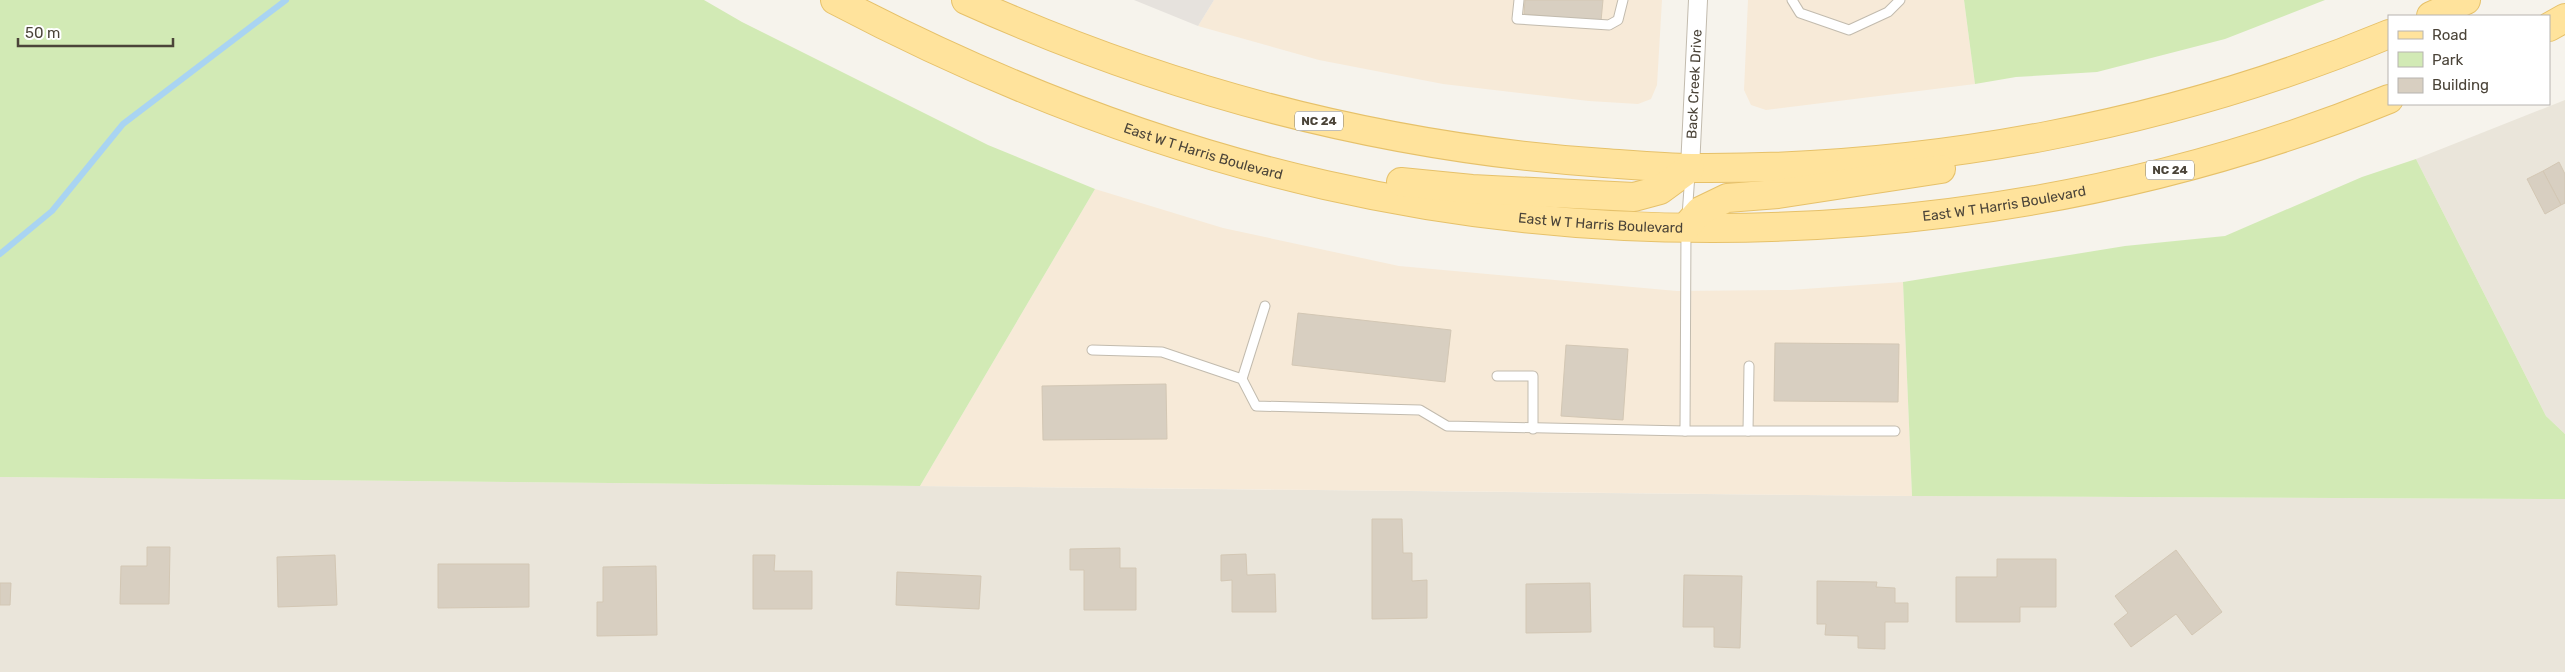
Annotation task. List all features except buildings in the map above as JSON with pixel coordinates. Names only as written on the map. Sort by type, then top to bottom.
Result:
[{"type":"main road","name":"East W T Harris Boulevard","points":[[835,0],[925,47],[1024,90],[1104,121],[1253,167],[1367,194],[1451,208],[1609,224],[1686,227],[1844,224],[1943,213],[2035,199],[2206,162],[2301,133],[2388,100]]},
{"type":"main road","name":"NC 24","points":[[966,0],[1061,40],[1126,64],[1195,87],[1316,121],[1434,144],[1542,158],[1690,168],[1854,161],[1998,144],[2052,134],[2130,118],[2225,93],[2313,65],[2388,34]]},
{"type":"main road","points":[[2433,15],[2466,0]]},
{"type":"main road","points":[[2550,26],[2565,18]]},
{"type":"main road","points":[[1686,227],[1700,211],[1727,198],[1778,194],[1947,168],[2052,134]]},
{"type":"main road","points":[[1253,167],[1472,189],[1634,197],[1660,190],[1690,168]]},
{"type":"street","name":"Back Creek Drive","points":[[1690,168],[1698,0]]},
{"type":"lane","points":[[1519,0],[1517,20],[1609,25],[1618,20],[1623,0]]},
{"type":"lane","points":[[1792,0],[1800,13],[1849,30],[1888,12],[1900,0]]},
{"type":"lane","points":[[1685,431],[1686,227],[1690,168]]},
{"type":"lane","points":[[1242,380],[1265,306]]},
{"type":"lane","points":[[1092,350],[1162,352],[1242,380],[1256,406],[1420,410],[1447,426],[1685,431],[1895,431]]},
{"type":"lane","points":[[1748,431],[1749,366]]},
{"type":"lane","points":[[1497,376],[1533,376],[1532,429]]},
{"type":"shaded area","points":[[1134,0],[1214,0],[1198,26]]},
{"type":"shaded area","points":[[1214,0],[1662,0],[1657,85],[1651,99],[1638,104],[1589,101],[1443,84],[1319,60],[1198,26]]},
{"type":"shaded area","points":[[1748,0],[1964,0],[1975,84],[1766,110],[1751,105],[1744,90]]},
{"type":"shaded area","points":[[2565,100],[2565,434],[2546,416],[2416,159]]},
{"type":"shaded area","points":[[1095,189],[1223,228],[1399,266],[1677,291],[1790,290],[1903,282],[1912,496],[920,486]]},
{"type":"shaded area","points":[[0,477],[1912,496],[2565,499],[2565,672],[0,672]]},
{"type":"green space","points":[[0,0],[704,0],[742,22],[988,145],[1095,189],[920,486],[0,477]]},
{"type":"green space","points":[[1964,0],[2325,0],[2225,39],[2097,72],[2016,77],[1975,84]]},
{"type":"green space","points":[[2416,159],[2546,416],[2565,434],[2565,499],[1912,496],[1903,282],[2125,246],[2225,236],[2362,177]]},
{"type":"waterway","points":[[0,254],[52,211],[123,124],[286,0]]}]
